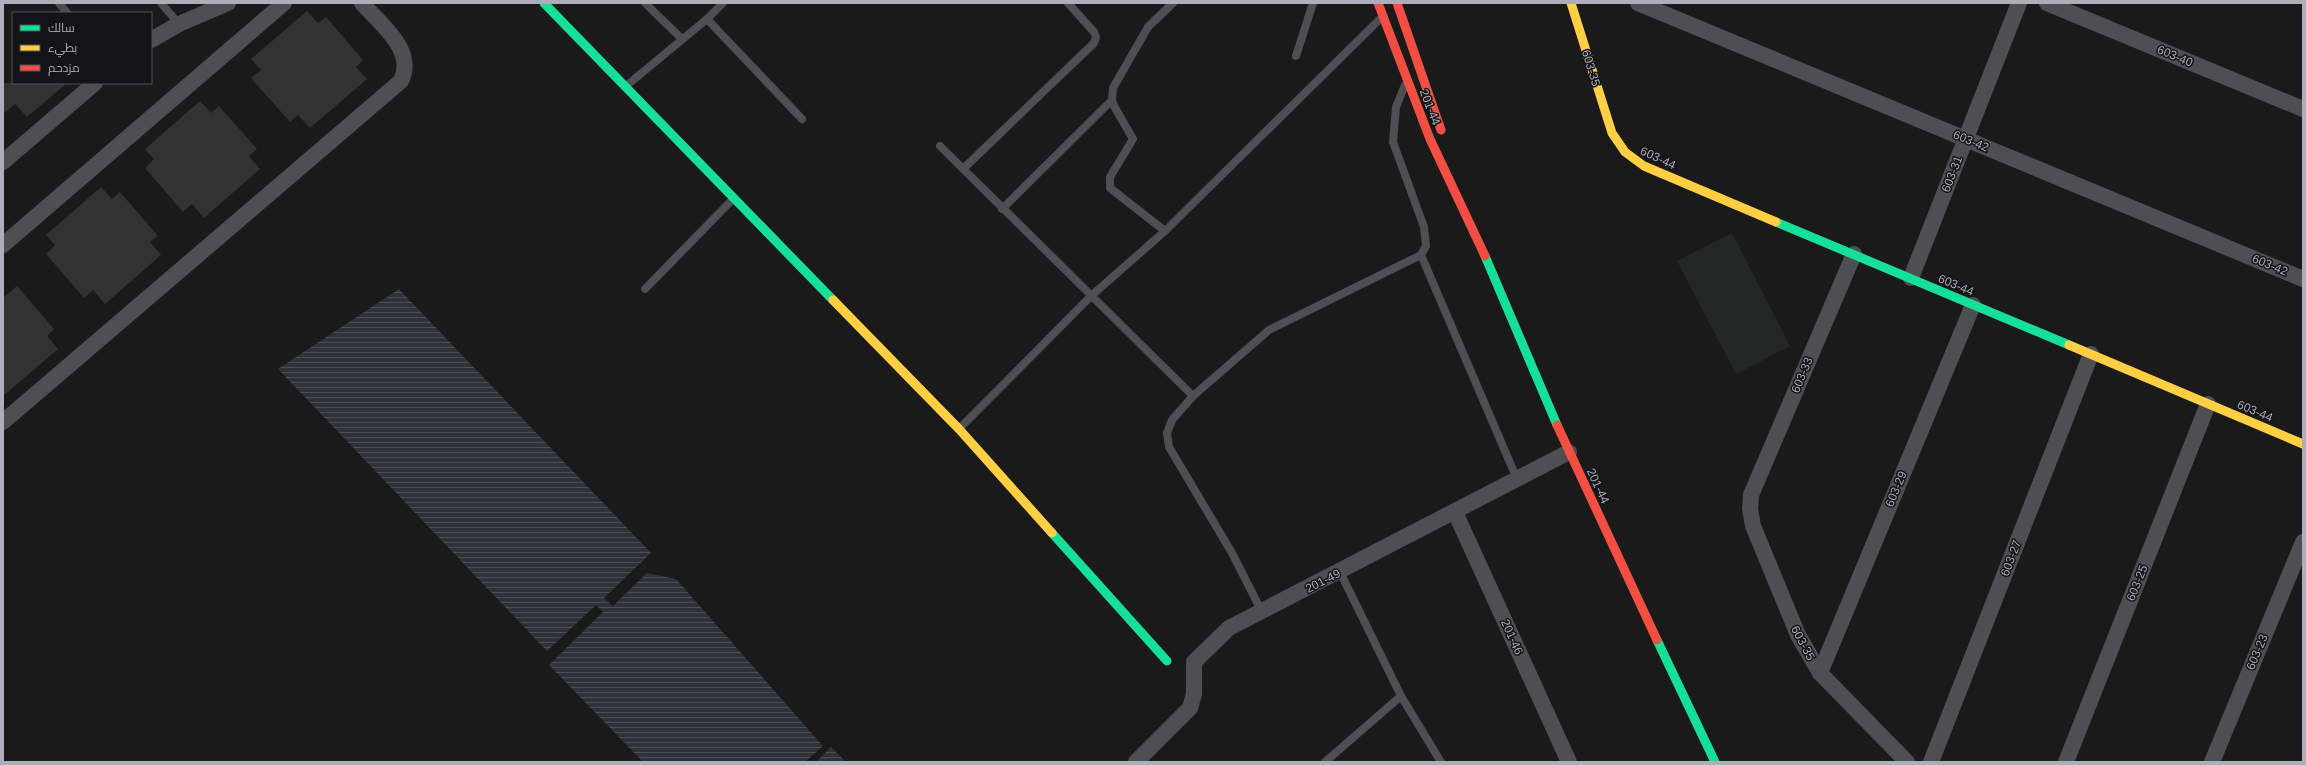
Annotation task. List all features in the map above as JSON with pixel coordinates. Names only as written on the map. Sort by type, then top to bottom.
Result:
[{"type":"street","points":[[152,39],[179,24],[228,3]]},
{"type":"street","points":[[3,245],[284,3]]},
{"type":"street","points":[[3,422],[401,81],[406,67],[402,49],[362,3]]},
{"type":"street","points":[[544,3],[624,87],[959,429],[1167,661]]},
{"type":"street","name":"201-44","points":[[1378,3],[1382,17],[1430,139],[1468,217],[1568,452],[1715,762]]},
{"type":"street","name":"201-44","points":[[1397,3],[1442,136]]},
{"type":"street","name":"603-35","points":[[1571,3],[1612,133]]},
{"type":"street","name":"603-42","points":[[1638,3],[2303,279]]},
{"type":"street","name":"603-31","points":[[1911,278],[2019,3]]},
{"type":"street","name":"603-40","points":[[2047,3],[2303,109]]},
{"type":"street","points":[[3,162],[94,84]]},
{"type":"street","name":"603-44","points":[[1612,133],[1617,145],[1628,157],[1644,166],[2303,444]]},
{"type":"street","name":"201-44","points":[[1452,162],[1468,217]]},
{"type":"street","name":"603-33","points":[[1751,495],[1854,254]]},
{"type":"street","name":"603-29","points":[[1820,673],[1973,305]]},
{"type":"street","name":"603-27","points":[[1931,762],[2091,354]]},
{"type":"street","name":"603-25","points":[[2066,762],[2208,404]]},
{"type":"street","name":"201-49","points":[[1136,762],[1190,708],[1194,694],[1194,662],[1229,628],[1340,572],[1568,452]]},
{"type":"street","name":"603-35","points":[[1751,495],[1750,510],[1753,526],[1798,635],[1820,673],[1907,762]]},
{"type":"street","name":"201-46","points":[[1455,512],[1569,762]]},
{"type":"street","name":"603-23","points":[[2212,762],[2303,542]]},
{"type":"lane","points":[[59,3],[66,12]]},
{"type":"lane","points":[[161,3],[179,24]]},
{"type":"lane","points":[[624,87],[707,19],[723,3]]},
{"type":"lane","points":[[963,169],[1094,43],[1096,37],[1094,32],[1068,3]]},
{"type":"lane","points":[[1165,231],[1110,188],[1110,177],[1134,139],[1112,100],[1113,88],[1148,27],[1173,3]]},
{"type":"lane","points":[[1296,56],[1313,3]]},
{"type":"lane","points":[[646,4],[682,39]]},
{"type":"lane","points":[[959,429],[1092,296],[1165,231],[1382,17]]},
{"type":"lane","points":[[707,19],[802,119]]},
{"type":"lane","points":[[1262,612],[1232,553],[1169,446],[1167,433],[1172,420],[1193,396],[1269,330],[1421,255],[1426,246],[1424,227],[1393,142],[1396,106],[1407,81]]},
{"type":"lane","points":[[1002,209],[1112,100]]},
{"type":"lane","points":[[940,146],[1002,209],[1193,396]]},
{"type":"lane","points":[[644,289],[733,198]]},
{"type":"lane","points":[[1421,255],[1517,479]]},
{"type":"lane","points":[[1340,572],[1402,696],[1441,762]]},
{"type":"lane","points":[[1326,762],[1402,696]]},
{"type":"shaded area","points":[[1732,233],[1790,346],[1736,374],[1677,261]]},
{"type":"shaded area","points":[[399,289],[651,553],[604,598],[613,606],[647,573],[676,579],[823,746],[805,762],[643,762],[549,665],[603,612],[596,605],[547,651],[278,369]]},
{"type":"shaded area","points":[[831,747],[846,762],[816,762]]},
{"type":"building","points":[[307,11],[318,23],[326,17],[363,60],[356,67],[367,79],[310,128],[298,115],[290,122],[251,78],[261,70],[251,59]]},
{"type":"building","points":[[3,83],[66,84],[27,117],[15,104],[3,114]]},
{"type":"building","points":[[200,101],[211,113],[219,106],[257,149],[249,156],[260,169],[204,218],[192,204],[183,212],[145,168],[154,159],[145,149]]},
{"type":"building","points":[[101,187],[112,199],[120,192],[158,236],[150,242],[161,255],[105,304],[93,290],[84,298],[46,254],[55,245],[46,235]]},
{"type":"building","points":[[17,286],[54,329],[47,336],[58,349],[3,396],[3,298]]},
{"type":"traffic: fast","points":[[544,3],[833,300]]},
{"type":"traffic: fast","points":[[1776,222],[2069,345]]},
{"type":"traffic: fast","points":[[1485,256],[1557,425]]},
{"type":"traffic: fast","points":[[1052,533],[1167,661]]},
{"type":"traffic: fast","points":[[1657,640],[1715,762]]},
{"type":"traffic: slow","points":[[1571,3],[1612,133],[1625,152],[1644,166],[1776,222]]},
{"type":"traffic: slow","points":[[833,300],[959,429],[1052,533]]},
{"type":"traffic: slow","points":[[2069,345],[2303,444]]},
{"type":"traffic: jam","points":[[1378,3],[1430,139],[1485,256]]},
{"type":"traffic: jam","points":[[1397,3],[1441,130]]},
{"type":"traffic: jam","points":[[1557,425],[1657,640]]}]
